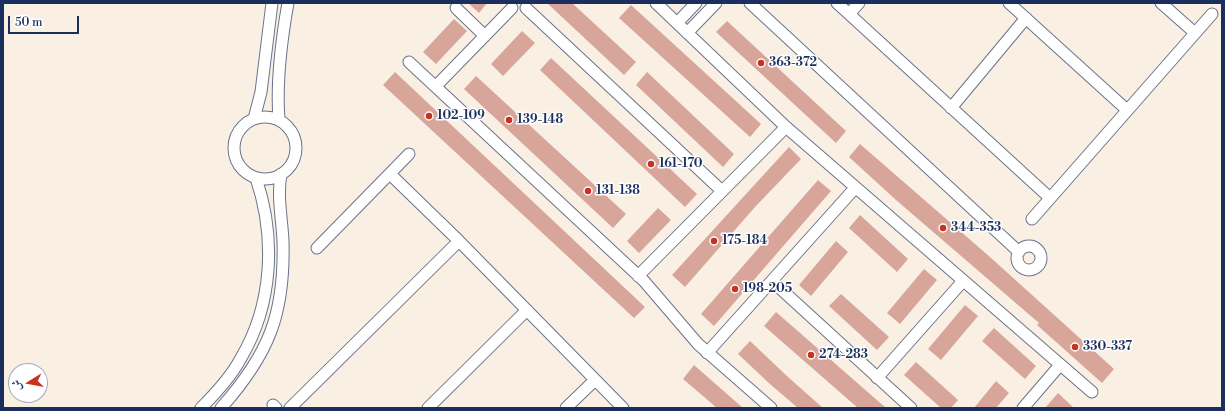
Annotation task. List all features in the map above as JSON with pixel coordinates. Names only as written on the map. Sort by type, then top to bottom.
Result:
[{"type":"street","points":[[254,118],[261,92],[272,3]]},
{"type":"street","points":[[279,120],[278,99],[280,62],[288,3]]},
{"type":"street","points":[[656,3],[786,127],[854,188],[1092,392]]},
{"type":"street","points":[[677,23],[696,3]]},
{"type":"street","points":[[687,33],[716,3]]},
{"type":"street","points":[[750,3],[1019,252]]},
{"type":"street","points":[[837,3],[1050,198]]},
{"type":"street","points":[[849,14],[859,3]]},
{"type":"street","points":[[1009,3],[1127,110]]},
{"type":"street","points":[[1161,3],[1195,33]]},
{"type":"street","points":[[436,86],[485,36],[511,6],[518,11],[527,5],[722,191]]},
{"type":"street","points":[[456,8],[485,36]]},
{"type":"street","points":[[1032,219],[1212,14]]},
{"type":"street","points":[[951,108],[1026,18]]},
{"type":"street","points":[[409,62],[638,276],[659,298],[681,326],[707,353],[771,408]]},
{"type":"street","points":[[266,116],[279,120],[291,132],[295,144],[294,157],[287,170],[281,174],[265,179],[256,178],[243,170],[238,164],[234,151],[235,137],[243,126],[254,118],[266,116]]},
{"type":"street","points":[[638,276],[786,127]]},
{"type":"street","points":[[317,248],[409,154]]},
{"type":"street","points":[[222,408],[254,368],[265,345],[276,314],[281,292],[283,269],[279,186],[281,174]]},
{"type":"street","points":[[390,174],[459,241],[623,408]]},
{"type":"street","points":[[201,408],[230,375],[241,359],[250,342],[263,306],[269,246],[264,200],[256,178]]},
{"type":"street","points":[[707,353],[854,188]]},
{"type":"street","points":[[290,408],[459,241]]},
{"type":"street","points":[[772,281],[911,408]]},
{"type":"street","points":[[877,378],[963,281]]},
{"type":"street","points":[[428,408],[527,310]]},
{"type":"street","points":[[1024,408],[1060,365]]},
{"type":"street","points":[[566,408],[595,380]]},
{"type":"building","points":[[468,3],[487,3],[479,13]]},
{"type":"building","points":[[547,3],[572,3],[636,62],[624,75]]},
{"type":"building","points":[[631,5],[761,124],[750,137],[619,18]]},
{"type":"building","points":[[454,19],[467,31],[436,64],[423,52]]},
{"type":"building","name":"363-372","points":[[727,21],[846,131],[836,143],[716,32]]},
{"type":"building","points":[[522,31],[535,43],[503,76],[491,64]]},
{"type":"building","points":[[551,58],[697,194],[685,207],[540,70]]},
{"type":"building","points":[[395,72],[645,307],[634,318],[383,85]]},
{"type":"building","points":[[647,72],[734,154],[723,167],[636,85]]},
{"type":"building","points":[[476,76],[626,214],[613,228],[464,89]]},
{"type":"building","points":[[860,144],[990,257],[1114,369],[1102,383],[1037,325],[1039,323],[896,200],[849,157]]},
{"type":"building","name":"175-184","points":[[789,147],[801,159],[755,207],[685,287],[672,275]]},
{"type":"building","points":[[818,180],[831,191],[714,326],[701,314]]},
{"type":"building","points":[[658,208],[671,220],[639,253],[627,241]]},
{"type":"building","points":[[860,215],[908,259],[897,272],[849,228]]},
{"type":"building","points":[[836,241],[848,252],[811,296],[799,285]]},
{"type":"building","points":[[924,269],[937,280],[900,324],[887,313]]},
{"type":"building","points":[[841,294],[889,337],[877,350],[829,306]]},
{"type":"building","points":[[965,305],[978,316],[941,360],[928,349]]},
{"type":"building","name":"274-283","points":[[776,312],[886,408],[858,408],[764,326]]},
{"type":"building","points":[[994,328],[1036,366],[1025,379],[982,341]]},
{"type":"building","points":[[750,341],[823,408],[798,408],[771,385],[738,354]]},
{"type":"building","points":[[916,362],[958,400],[951,408],[941,408],[904,375]]},
{"type":"building","points":[[694,365],[743,408],[717,408],[683,379]]},
{"type":"building","points":[[996,381],[1009,393],[996,408],[974,408]]},
{"type":"building","points":[[1058,393],[1074,408],[1045,408]]},
{"type":"place","name":"363-372","points":[[761,63]]},
{"type":"place","name":"102-109","points":[[429,116]]},
{"type":"place","name":"139-148","points":[[509,120]]},
{"type":"place","name":"161-170","points":[[651,164]]},
{"type":"place","name":"131-138","points":[[588,191]]},
{"type":"place","name":"344-353","points":[[943,228]]},
{"type":"place","name":"175-184","points":[[714,241]]},
{"type":"place","name":"198-205","points":[[735,289]]},
{"type":"place","name":"330-337","points":[[1075,347]]},
{"type":"place","name":"274-283","points":[[811,355]]}]
